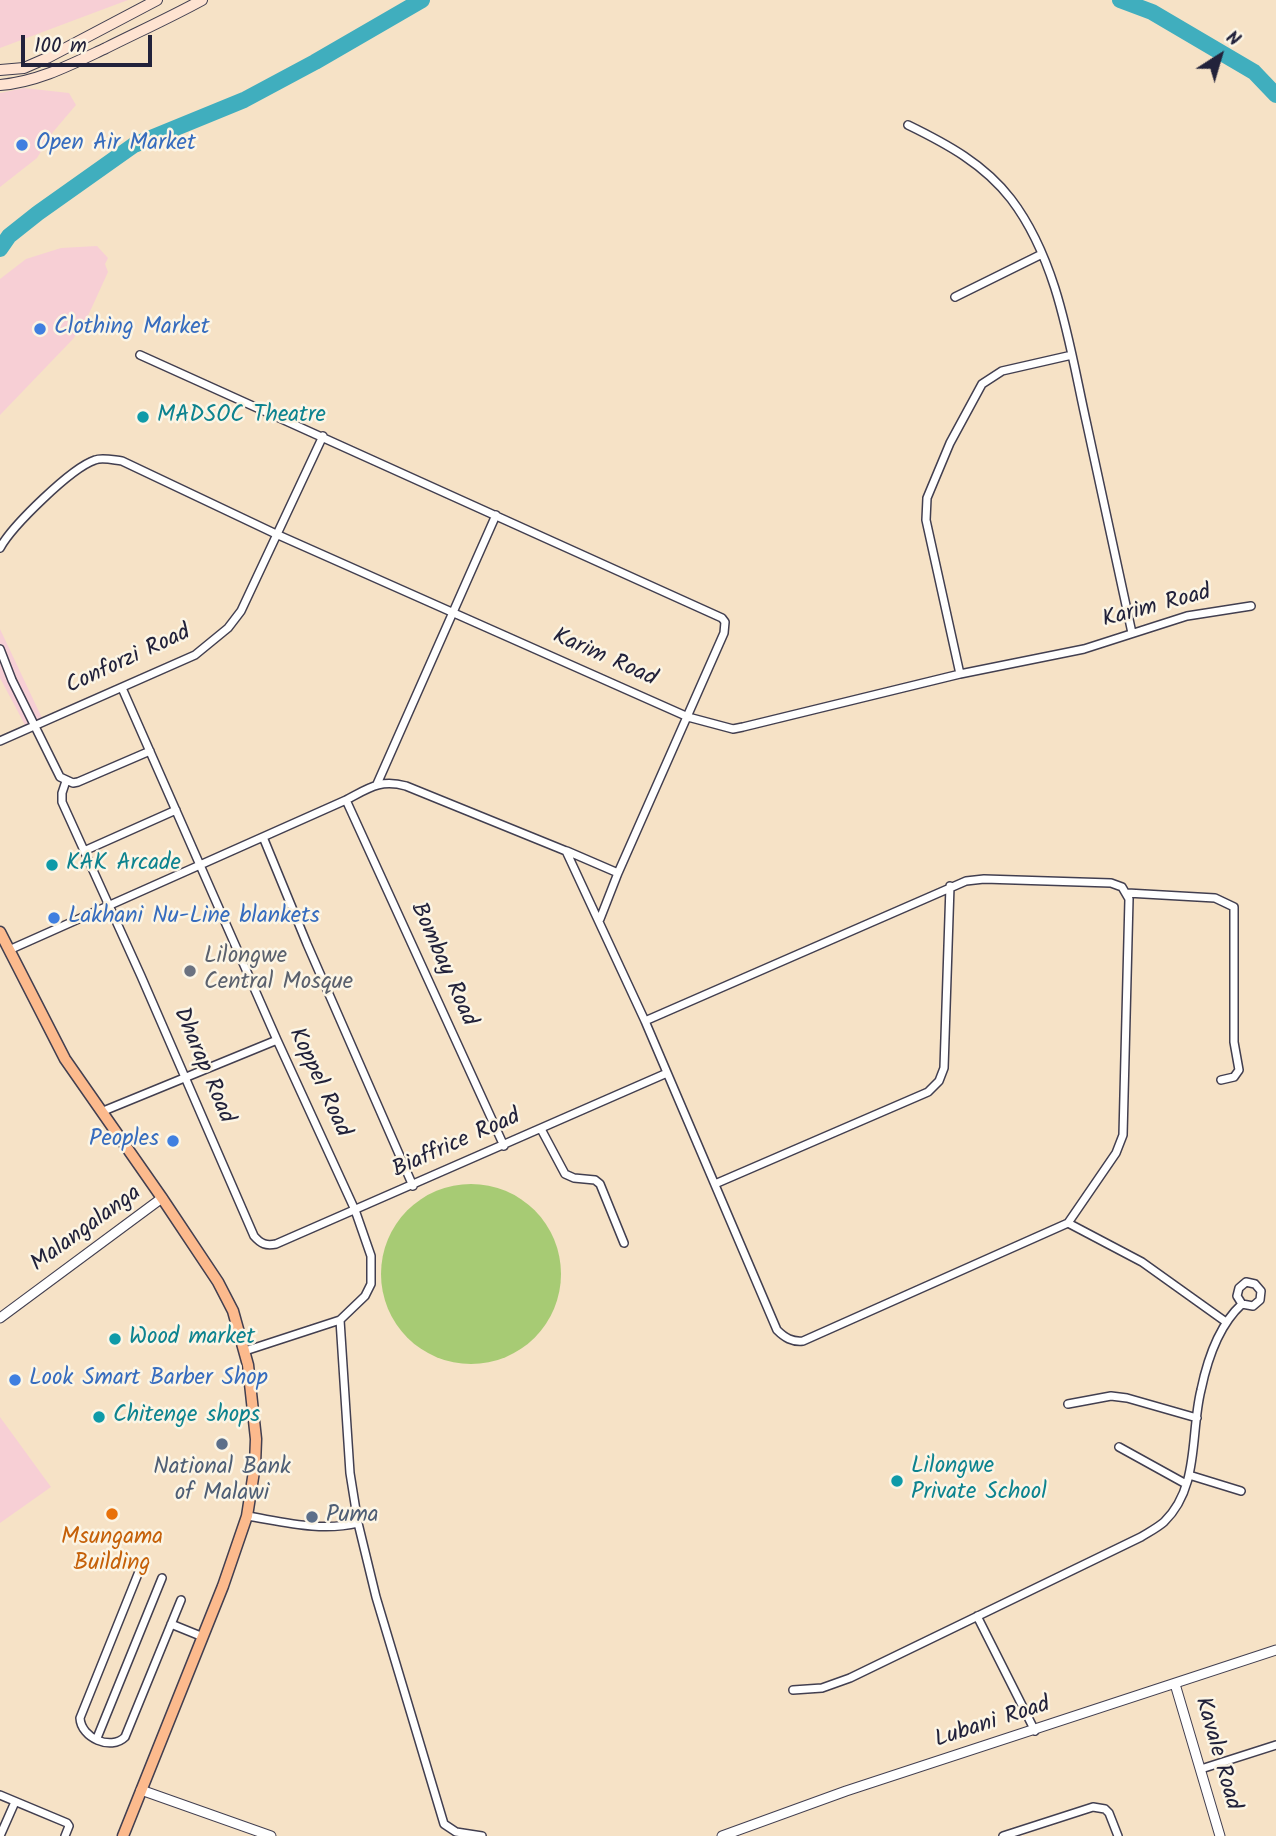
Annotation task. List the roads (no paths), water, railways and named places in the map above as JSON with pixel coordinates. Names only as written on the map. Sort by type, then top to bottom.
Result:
[{"type":"highway","points":[[0,932],[48,1029],[226,1297],[245,1351],[256,1439],[254,1478],[247,1516],[223,1586],[123,1836]]},
{"type":"main road","points":[[0,70],[24,68],[47,58],[157,0]]},
{"type":"main road","points":[[0,85],[33,80],[61,69],[168,19],[202,0]]},
{"type":"street","points":[[908,125],[959,152],[994,180],[1025,220],[1042,254],[1072,355],[1132,633]]},
{"type":"street","points":[[955,297],[1042,254]]},
{"type":"street","points":[[140,355],[722,618],[725,622],[724,633],[600,919]]},
{"type":"street","points":[[960,674],[926,520],[927,498],[950,443],[982,384],[1002,371],[1072,355]]},
{"type":"street","name":"Conforzi Road","points":[[0,741],[195,655],[228,628],[241,611],[323,436]]},
{"type":"street","name":"Karim Road","points":[[0,548],[20,524],[76,469],[98,458],[121,461],[276,534],[688,717],[733,729],[960,674],[1073,652],[1187,616],[1251,606]]},
{"type":"street","points":[[377,784],[496,515]]},
{"type":"street","points":[[0,649],[57,772],[66,781],[78,782],[150,751]]},
{"type":"street","name":"Koppel Road","points":[[122,688],[355,1210],[372,1256],[371,1284],[365,1296],[340,1320],[245,1351]]},
{"type":"street","name":"Dharap Road","points":[[66,781],[62,802],[254,1236],[261,1243]]},
{"type":"street","points":[[9,950],[377,784],[393,782],[407,786],[618,873]]},
{"type":"street","name":"Bombay Road","points":[[346,800],[504,1146]]},
{"type":"street","points":[[84,851],[176,810]]},
{"type":"street","points":[[263,837],[413,1186]]},
{"type":"street","points":[[566,851],[600,919],[645,1021],[777,1330],[796,1342],[815,1336],[1068,1223],[1116,1153],[1123,1135],[1129,899],[1127,893],[1117,884],[1111,883],[984,879],[965,881],[645,1021]]},
{"type":"street","points":[[715,1184],[929,1092],[939,1081],[944,1068],[950,886]]},
{"type":"street","points":[[1127,893],[1215,898],[1234,907],[1234,1042],[1239,1070],[1234,1077],[1221,1080]]},
{"type":"street","points":[[101,1112],[277,1040]]},
{"type":"street","name":"Biaffrice Road","points":[[261,1243],[268,1246],[276,1244],[667,1073]]},
{"type":"street","points":[[541,1129],[565,1174],[574,1178],[595,1180],[600,1184],[624,1244]]},
{"type":"street","name":"Malangalanga","points":[[0,1318],[162,1198]]},
{"type":"street","points":[[1068,1223],[1142,1262],[1226,1322]]},
{"type":"street","points":[[793,1690],[822,1688],[850,1678],[1154,1529],[1164,1521],[1176,1505],[1189,1475],[1200,1390],[1226,1322],[1242,1304]]},
{"type":"street","points":[[340,1320],[350,1473],[358,1523],[376,1597],[444,1824],[456,1832],[482,1836]]},
{"type":"street","points":[[1068,1404],[1111,1396],[1197,1418]]},
{"type":"street","points":[[1119,1447],[1186,1484]]},
{"type":"street","points":[[1189,1475],[1241,1491]]},
{"type":"street","points":[[247,1516],[304,1525],[341,1527],[358,1523]]},
{"type":"street","points":[[140,1569],[80,1718],[82,1730],[114,1744],[125,1737],[180,1600]]},
{"type":"street","points":[[97,1738],[162,1578]]},
{"type":"street","points":[[977,1616],[1035,1731]]},
{"type":"street","points":[[171,1624],[203,1637]]},
{"type":"street","name":"Lubani Road","points":[[722,1836],[846,1791],[1276,1650]]},
{"type":"street","name":"Kavale Road","points":[[1175,1684],[1220,1836]]},
{"type":"street","points":[[1201,1769],[1276,1745]]},
{"type":"street","points":[[141,1790],[271,1836]]},
{"type":"street","points":[[0,1795],[67,1823],[69,1826],[65,1836]]},
{"type":"street","points":[[1,1835],[15,1802]]},
{"type":"street","points":[[1003,1836],[1099,1807],[1109,1813],[1118,1836]]},
{"type":"waterway","points":[[0,249],[9,236],[38,213],[134,145],[244,100],[422,0]]},
{"type":"waterway","points":[[1120,0],[1152,12],[1254,72],[1276,95]]},
{"type":"place","name":"Open Air Market","points":[[22,145]]},
{"type":"place","name":"Clothing Market","points":[[40,329]]},
{"type":"place","name":"MADSOC Theatre","points":[[143,417]]},
{"type":"place","name":"KAK Arcade","points":[[52,865]]},
{"type":"place","name":"Lakhani Nu-Line blankets","points":[[54,918]]},
{"type":"place","name":"Lilongwe Central Mosque","points":[[190,971]]},
{"type":"place","name":"Peoples","points":[[173,1141]]},
{"type":"place","name":"Wood market","points":[[115,1339]]},
{"type":"place","name":"Look Smart Barber Shop","points":[[15,1380]]},
{"type":"place","name":"Chitenge shops","points":[[99,1417]]},
{"type":"place","name":"National Bank of Malawi","points":[[222,1444]]},
{"type":"place","name":"Lilongwe Private School","points":[[897,1481]]},
{"type":"place","name":"Msungama Building","points":[[112,1514]]},
{"type":"place","name":"Puma","points":[[312,1517]]}]
